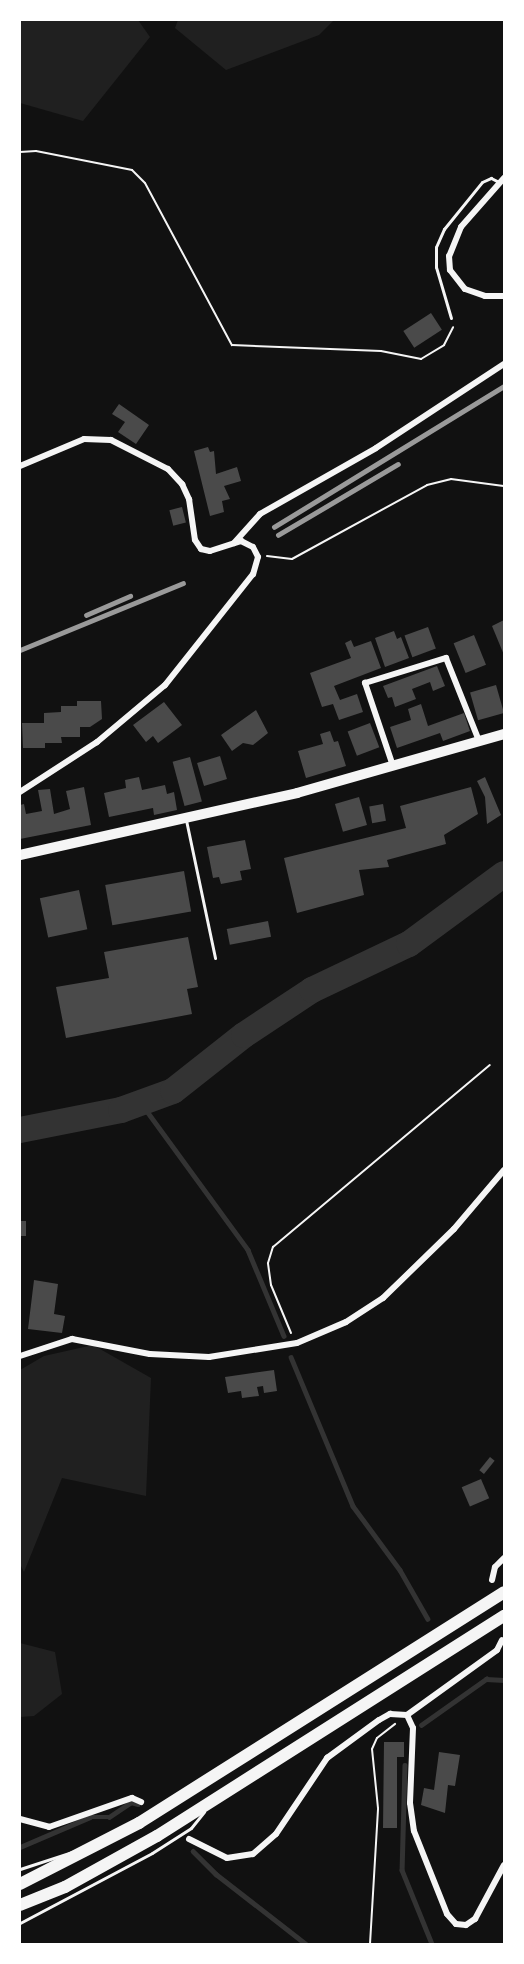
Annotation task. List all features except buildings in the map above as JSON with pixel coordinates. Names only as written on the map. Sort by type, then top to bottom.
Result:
[{"type":"highway","points":[[20,1884],[86,1853],[504,1592]]},
{"type":"highway","points":[[20,1905],[111,1863],[212,1802],[504,1616]]},
{"type":"main road","points":[[20,855],[186,818],[393,766],[504,734]]},
{"type":"street","points":[[502,181],[461,227],[448,256],[453,277],[465,289],[485,297],[504,296]]},
{"type":"street","points":[[233,543],[255,518],[376,448],[504,364]]},
{"type":"street","points":[[20,466],[84,439],[111,440],[175,476],[189,499],[195,540],[201,549],[210,551],[233,543],[249,543],[258,557],[253,574],[165,685],[97,742],[20,792]]},
{"type":"street","points":[[393,766],[365,683],[446,658],[479,741]]},
{"type":"street","points":[[20,1356],[72,1339],[150,1354],[209,1357],[297,1343],[346,1322],[383,1298],[454,1229],[504,1170]]},
{"type":"street","points":[[492,1580],[495,1567],[504,1558]]},
{"type":"street","points":[[189,1839],[227,1858],[253,1854],[276,1834],[327,1758],[390,1714],[407,1715],[497,1650],[502,1640]]},
{"type":"street","points":[[407,1715],[413,1728],[410,1803],[414,1831],[447,1914],[456,1924],[466,1925],[475,1919],[504,1865]]},
{"type":"street","points":[[20,1819],[49,1827],[132,1798],[141,1802]]},
{"type":"lane","points":[[451,318],[436,267],[439,239],[482,182],[491,178],[502,181]]},
{"type":"lane","points":[[186,818],[215,958]]},
{"type":"lane","points":[[20,1923],[80,1895],[175,1839],[196,1823],[212,1802]]},
{"type":"lane","points":[[20,1869],[62,1853],[86,1853]]},
{"type":"path","points":[[20,152],[36,151],[132,170],[145,183],[232,345],[381,351],[426,357],[451,335],[451,318]]},
{"type":"path","points":[[258,557],[292,559],[427,485],[451,479],[504,486]]},
{"type":"path","points":[[297,1343],[281,1317],[271,1285],[268,1263],[273,1247],[490,1065]]},
{"type":"path","points":[[370,1944],[378,1808],[372,1749],[377,1737],[407,1715]]},
{"type":"shaded area","points":[[20,20],[138,20],[150,37],[83,121],[20,103]]},
{"type":"shaded area","points":[[178,20],[334,20],[319,35],[226,70],[175,28]]},
{"type":"shaded area","points":[[93,1345],[151,1378],[146,1496],[62,1478],[24,1572],[20,1564],[20,1370],[44,1356]]},
{"type":"shaded area","points":[[20,1643],[55,1652],[62,1694],[34,1716],[20,1717]]},
{"type":"waterway","points":[[20,1130],[121,1110],[173,1091],[244,1035],[312,990],[409,944],[504,874]]},
{"type":"waterway","points":[[141,1103],[248,1250],[284,1336]]},
{"type":"waterway","points":[[291,1357],[353,1506],[400,1570],[428,1619]]},
{"type":"waterway","points":[[421,1725],[486,1679],[504,1680]]},
{"type":"waterway","points":[[405,1765],[402,1870],[432,1944]]},
{"type":"waterway","points":[[20,1847],[90,1817],[109,1817],[131,1802],[138,1804]]},
{"type":"waterway","points":[[193,1851],[216,1874],[306,1944]]},
{"type":"railway","points":[[274,527],[504,386]]},
{"type":"railway","points":[[278,535],[398,464]]},
{"type":"railway","points":[[20,650],[183,583]]},
{"type":"railway","points":[[86,615],[130,596]]}]
